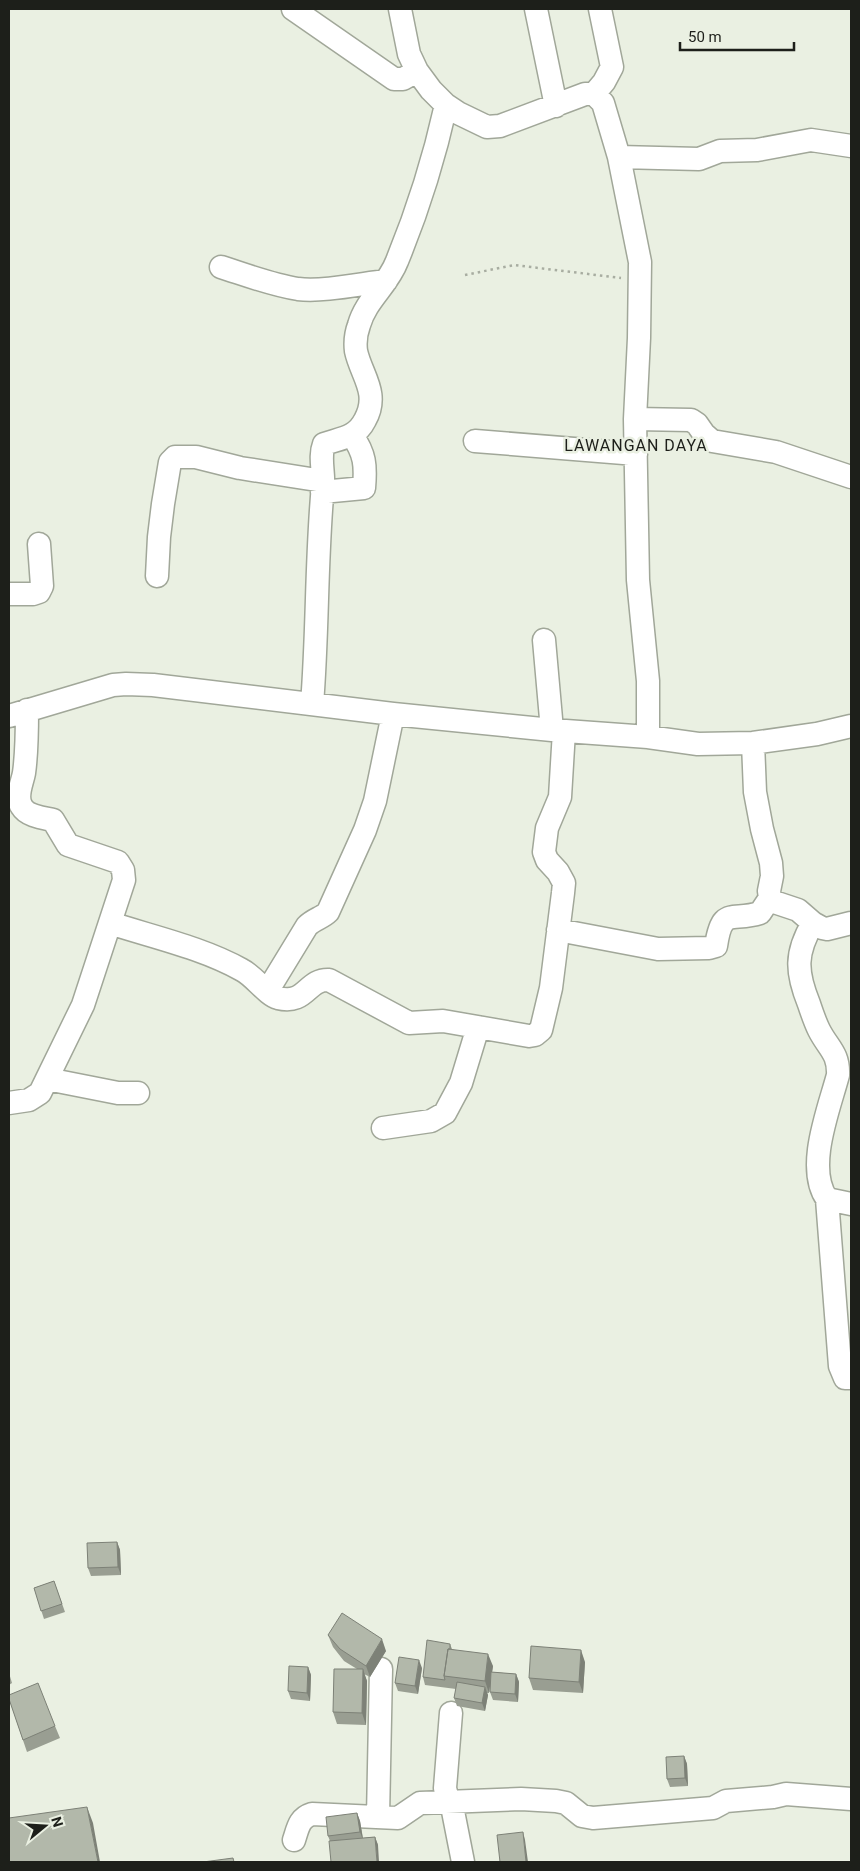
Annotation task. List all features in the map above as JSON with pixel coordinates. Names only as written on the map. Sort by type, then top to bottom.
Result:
[{"type":"street","points":[[293,9],[394,78],[403,79],[417,71]]},
{"type":"street","points":[[400,9],[409,54],[417,71],[431,90],[446,105],[488,127],[510,124],[584,94],[594,94],[603,103],[618,157],[640,262],[640,338],[635,419],[638,580],[648,681],[648,737]]},
{"type":"street","points":[[536,9],[556,106]]},
{"type":"street","points":[[594,94],[604,82],[612,67],[600,9]]},
{"type":"street","points":[[312,704],[322,451],[324,444],[343,440],[352,435],[366,420],[370,394],[368,381],[356,351],[358,327],[367,305],[386,281],[397,262],[420,204],[436,153],[446,105]]},
{"type":"street","points":[[618,157],[699,159],[720,150],[757,150],[811,140],[851,146]]},
{"type":"street","points":[[221,267],[299,289],[386,281]]},
{"type":"street","points":[[635,419],[691,420],[712,441],[776,452],[851,477]]},
{"type":"street","points":[[157,576],[163,504],[170,462],[175,457],[196,457],[322,487],[364,488],[366,470],[362,451],[352,435]]},
{"type":"street","points":[[476,441],[636,454]]},
{"type":"street","points":[[9,594],[33,594],[39,592],[42,586],[38,544]]},
{"type":"street","points":[[110,923],[201,952],[243,970],[277,998],[303,996],[313,984],[322,980],[329,980],[409,1023],[442,1021],[529,1036],[535,1035],[541,1030],[551,988],[564,884],[558,872],[547,860],[544,852],[547,828],[560,797],[558,731],[544,640]]},
{"type":"street","points":[[9,1103],[29,1100],[40,1092],[47,1079],[84,1005],[124,880],[124,870],[118,862],[68,845],[53,820],[26,812],[21,807],[19,800],[27,745],[18,713],[113,685],[126,684],[153,685],[393,714],[558,731],[648,737],[698,744],[752,743],[817,734],[851,726]]},
{"type":"street","points":[[268,990],[307,926],[314,919],[324,916],[328,912],[365,830],[375,800],[393,714]]},
{"type":"street","points":[[752,743],[755,792],[771,864],[770,898],[774,902],[798,910],[813,923],[827,929],[851,923]]},
{"type":"street","points":[[558,930],[658,949],[709,948],[716,946],[722,923],[727,918],[760,913],[770,898]]},
{"type":"street","points":[[813,923],[802,946],[798,964],[800,980],[819,1030],[838,1064],[838,1075],[818,1154],[817,1170],[822,1192],[827,1199],[840,1366],[845,1378],[851,1378]]},
{"type":"street","points":[[383,1128],[431,1121],[445,1113],[460,1084],[478,1027]]},
{"type":"street","points":[[47,1079],[118,1093],[138,1093]]},
{"type":"street","points":[[827,1199],[851,1204]]},
{"type":"street","points":[[378,1817],[382,1669]]},
{"type":"street","points":[[451,1712],[445,1788],[463,1862]]},
{"type":"street","points":[[294,1840],[301,1820],[305,1816],[312,1814],[398,1818],[420,1803],[521,1799],[556,1800],[566,1803],[582,1816],[593,1818],[713,1808],[726,1801],[786,1794],[851,1799]]},
{"type":"path","points":[[465,275],[514,265],[640,280]]},
{"type":"building","points":[[117,1542],[118,1567],[88,1568],[87,1543]]},
{"type":"building","points":[[54,1581],[62,1604],[41,1611],[34,1588]]},
{"type":"building","points":[[342,1613],[382,1639],[366,1666],[340,1649],[328,1635]]},
{"type":"building","points":[[427,1640],[450,1644],[444,1676],[445,1680],[423,1677]]},
{"type":"building","points":[[531,1646],[581,1650],[579,1682],[529,1678]]},
{"type":"building","points":[[448,1649],[488,1654],[485,1681],[444,1676]]},
{"type":"building","points":[[399,1657],[419,1660],[415,1686],[395,1683]]},
{"type":"building","points":[[289,1666],[308,1667],[307,1693],[288,1691]]},
{"type":"building","points":[[334,1669],[363,1669],[362,1713],[333,1712]]},
{"type":"building","points":[[491,1672],[516,1674],[515,1694],[490,1692]]},
{"type":"building","points":[[457,1682],[485,1687],[482,1703],[454,1698]]},
{"type":"building","points":[[38,1683],[55,1726],[23,1740],[9,1695]]},
{"type":"building","points":[[684,1756],[685,1778],[667,1779],[666,1757]]},
{"type":"building","points":[[87,1807],[98,1862],[9,1862],[9,1818]]},
{"type":"building","points":[[357,1813],[360,1832],[328,1836],[326,1817]]},
{"type":"building","points":[[523,1832],[526,1862],[500,1862],[497,1835]]},
{"type":"building","points":[[375,1837],[377,1862],[331,1862],[329,1841]]},
{"type":"building","points":[[233,1858],[234,1862],[203,1862]]},
{"type":"district","name":"LAWANGAN DAYA","points":[[636,445]]}]
